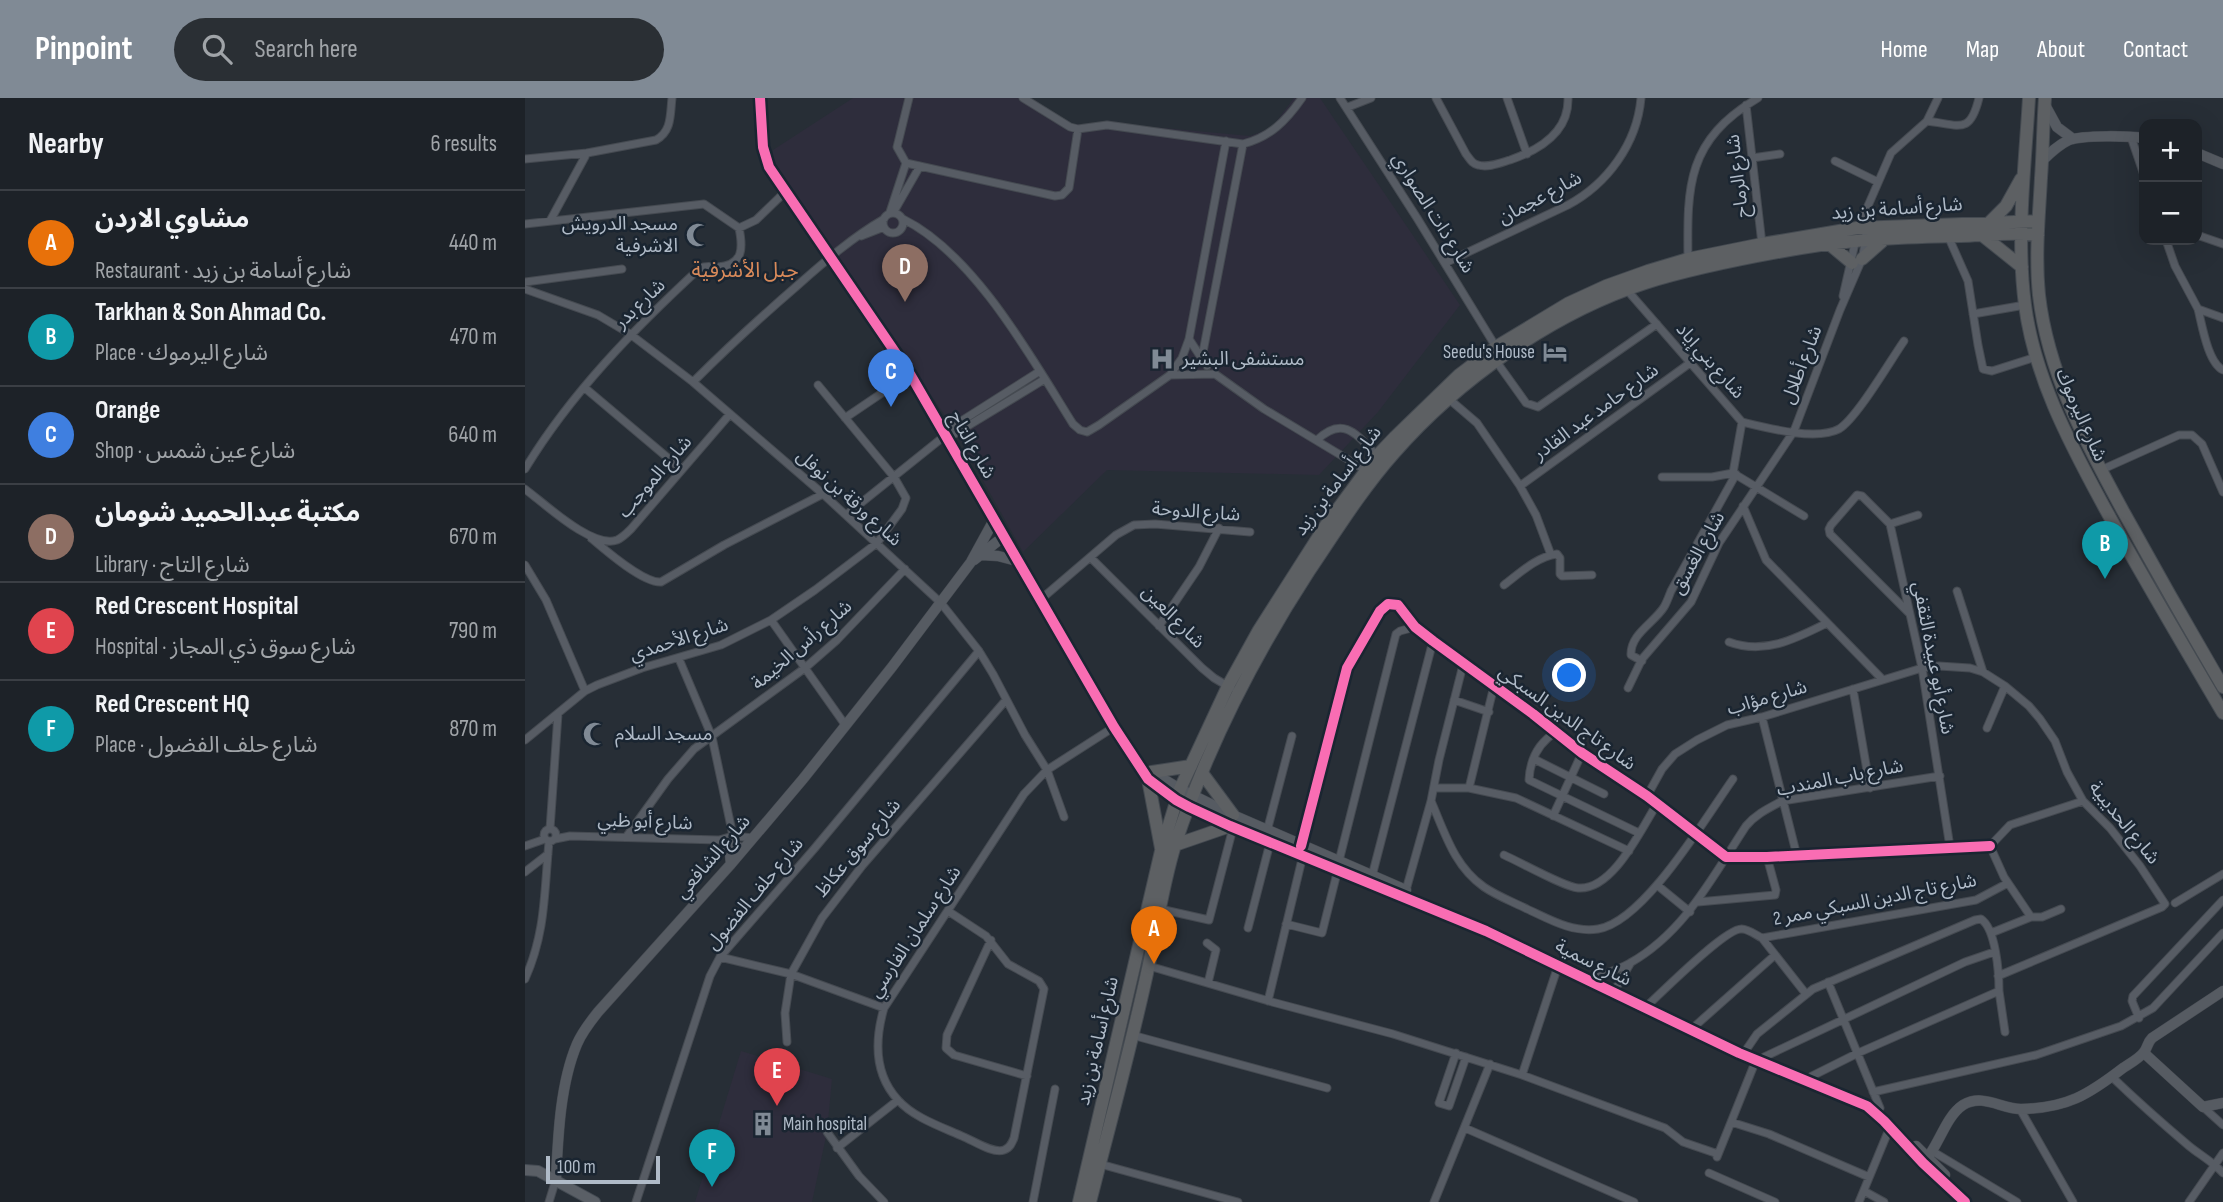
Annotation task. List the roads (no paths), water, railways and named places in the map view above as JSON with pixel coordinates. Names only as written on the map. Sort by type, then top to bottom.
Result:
[{"type":"highway","name":"شارع اليرموك","points":[[2029,98],[2022,267],[2025,305],[2036,357],[2052,401],[2098,495],[2223,713]]},
{"type":"highway","name":"شارع اليرموك","points":[[2045,101],[2038,221],[2040,296],[2047,338],[2059,380],[2101,470],[2223,687]]},
{"type":"highway","points":[[1989,223],[2006,206],[2024,173]]},
{"type":"highway","name":"شارع أسامة بن زيد","points":[[1079,1202],[1161,851],[1178,795],[1233,689],[1282,612],[1369,484],[1402,443],[1449,399],[1496,361],[1556,324],[1627,290],[1717,264],[1861,234],[1887,237],[1982,235],[2038,221]]},
{"type":"highway","name":"شارع أسامة بن زيد","points":[[1090,1202],[1149,966],[1175,845],[1233,689],[1259,630],[1296,571],[1377,456],[1434,397],[1496,347],[1558,310],[1606,286],[1688,260],[1762,244],[1989,223],[2022,227],[2038,235]]},
{"type":"highway","points":[[1982,235],[2022,267]]},
{"type":"highway","points":[[1828,243],[1857,261],[1887,237]]},
{"type":"highway","points":[[2098,495],[2111,488]]},
{"type":"highway","points":[[1161,851],[1147,773],[1191,766]]},
{"type":"highway","points":[[1175,845],[1232,823],[1202,773]]},
{"type":"main road","points":[[525,1170],[538,1171],[595,1202]]},
{"type":"street","points":[[525,159],[645,144],[663,136],[668,129],[672,98]]},
{"type":"street","points":[[903,219],[902,227],[897,232],[890,232],[888,218],[906,163],[897,147],[909,98]]},
{"type":"street","points":[[1023,98],[1070,127],[1078,129],[1107,125],[1243,144],[1274,130],[1292,113],[1302,98]]},
{"type":"street","name":"شارع ذات الصواري","points":[[1340,98],[1496,347]]},
{"type":"street","points":[[1348,107],[1371,98]]},
{"type":"street","points":[[1437,98],[1466,154],[1477,165],[1497,164],[1527,154],[1548,141],[1564,122],[1568,98]]},
{"type":"street","points":[[1507,98],[1527,154]]},
{"type":"street","name":"شارع عجمان","points":[[1445,263],[1568,205],[1599,184],[1611,171],[1625,148],[1636,123],[1641,98]]},
{"type":"street","points":[[1688,260],[1688,197],[1694,170],[1704,147],[1717,130],[1728,118],[1758,98]]},
{"type":"street","points":[[1835,161],[1878,182],[1894,149],[1927,121],[1938,98]]},
{"type":"street","points":[[1927,121],[1961,125],[1969,123],[1975,115],[1979,98]]},
{"type":"street","name":"شارع التاج","points":[[760,99],[764,155],[769,167],[910,374],[1114,727],[1147,773],[1178,795]]},
{"type":"street","points":[[2045,101],[2057,127],[2073,139]]},
{"type":"street","name":"شارع الرماح","points":[[1746,105],[1762,244]]},
{"type":"street","points":[[906,163],[1055,196],[1062,195],[1069,188],[1078,129]]},
{"type":"street","points":[[2131,137],[2139,160]]},
{"type":"street","points":[[2042,161],[2058,146],[2073,139],[2139,138]]},
{"type":"street","points":[[888,218],[903,219],[928,233],[952,254],[1006,321],[1073,424],[1087,432],[1153,389],[1170,375],[1182,358],[1189,339],[1226,141]]},
{"type":"street","points":[[1207,366],[1203,352],[1243,144]]},
{"type":"street","points":[[550,221],[587,153]]},
{"type":"street","points":[[1752,158],[1780,154]]},
{"type":"street","points":[[2202,155],[2223,164]]},
{"type":"street","points":[[693,382],[831,256],[888,218],[920,166]]},
{"type":"street","name":"شارع أطلال","points":[[1794,432],[1857,261],[1865,213],[1878,182]]},
{"type":"street","points":[[525,224],[704,204],[739,228],[756,220],[785,192]]},
{"type":"street","name":"شارع بدر","points":[[525,469],[553,426],[630,334],[700,268],[726,265],[737,259],[743,247],[739,228]]},
{"type":"street","points":[[1948,236],[1966,274],[1981,362],[1985,370],[1991,371],[2036,357]]},
{"type":"street","points":[[2202,237],[2223,244]]},
{"type":"street","points":[[2168,245],[2175,266],[2198,309],[2210,352],[2218,367],[2223,370]]},
{"type":"street","points":[[525,282],[622,269]]},
{"type":"street","name":"شارع ورقة بن نوفل","points":[[525,289],[597,315],[630,334],[693,382],[823,494],[941,603],[979,651],[1047,770],[1064,817]]},
{"type":"street","name":"شارع بني إياد","points":[[1627,290],[1742,422],[1794,432],[1820,434],[1837,430],[1844,425],[1904,341]]},
{"type":"street","points":[[1973,314],[2025,305]]},
{"type":"street","points":[[2198,309],[2223,318]]},
{"type":"street","points":[[1496,361],[1526,403],[1538,407],[1657,324]]},
{"type":"street","points":[[1189,339],[1215,374],[1264,409],[1367,471]]},
{"type":"street","name":"شارع حامد عبد القادر","points":[[1520,486],[1690,363]]},
{"type":"street","points":[[846,515],[945,436],[1040,371]]},
{"type":"street","points":[[845,418],[910,374]]},
{"type":"street","points":[[1170,375],[1215,374]]},
{"type":"street","points":[[972,418],[1045,379]]},
{"type":"street","points":[[818,385],[894,477]]},
{"type":"street","points":[[585,388],[681,470]]},
{"type":"street","points":[[1449,399],[1477,423],[1520,486],[1536,515],[1551,555]]},
{"type":"street","name":"شارع الموجب","points":[[525,489],[585,533],[605,541],[618,540],[730,414]]},
{"type":"street","points":[[1641,661],[1631,654],[1631,648],[1641,631],[1664,608],[1735,474],[1742,422]]},
{"type":"street","points":[[1317,440],[1332,430],[1352,430],[1377,456]]},
{"type":"street","name":"شارع الغسق","points":[[1628,688],[1641,661],[1691,602],[1719,543],[1794,432]]},
{"type":"street","points":[[2101,470],[2179,435],[2192,435],[2202,444],[2223,492]]},
{"type":"street","points":[[1662,477],[1735,474],[1804,516]]},
{"type":"street","name":"شارع الأحمدي","points":[[525,740],[585,691],[642,668],[721,645],[771,620],[815,590],[877,543],[906,503],[894,477]]},
{"type":"street","points":[[585,533],[613,557],[657,583],[823,494]]},
{"type":"street","points":[[1909,613],[1829,529],[1857,495],[1862,496],[1890,524],[1917,515]]},
{"type":"street","points":[[1743,506],[1766,560],[1882,679]]},
{"type":"street","name":"شارع الشافعي","points":[[549,1202],[556,1180],[557,1145],[567,1076],[581,1035],[598,1012],[745,848],[846,726],[971,562],[994,520]]},
{"type":"street","name":"شارع الدوحة","points":[[1040,600],[1116,535],[1134,525],[1155,524],[1250,532]]},
{"type":"street","name":"شارع أبو عبيدة الثقفي","points":[[1890,524],[1922,668],[1950,847]]},
{"type":"street","points":[[1159,626],[1199,567],[1219,528]]},
{"type":"street","name":"شارع الشافعي","points":[[971,562],[1003,537]]},
{"type":"street","points":[[1504,586],[1535,562],[1557,554],[1562,576],[1592,575]]},
{"type":"street","points":[[982,555],[1017,561]]},
{"type":"street","name":"شارع العين","points":[[1091,558],[1202,668],[1233,689]]},
{"type":"street","points":[[525,565],[546,600],[585,691]]},
{"type":"street","name":"شارع رأس الخيمة","points":[[627,836],[683,761],[698,746],[805,668],[837,640],[905,569]]},
{"type":"street","points":[[1957,591],[1983,672]]},
{"type":"street","name":"شارع تاج الدين السبكي","points":[[1302,850],[1347,666],[1384,606],[1393,604],[1398,605],[1415,627],[1463,665],[1582,753],[1647,796],[1726,857]]},
{"type":"street","points":[[771,620],[846,726]]},
{"type":"street","points":[[1729,642],[1745,647],[1768,647],[1786,643],[1826,623]]},
{"type":"street","points":[[1286,924],[1322,933],[1397,634],[1415,627]]},
{"type":"street","points":[[1372,876],[1433,641]]},
{"type":"street","name":"شارع حلف الفضول","points":[[636,1202],[710,976],[720,957],[979,651]]},
{"type":"street","points":[[679,659],[712,737],[730,864]]},
{"type":"street","points":[[1406,890],[1431,801],[1463,665]]},
{"type":"street","name":"شارع الحديبية","points":[[1922,668],[1954,666],[1983,672],[2029,706],[2055,741],[2083,802],[2110,828],[2165,904],[1998,976]]},
{"type":"street","name":"شارع مؤاب","points":[[1647,796],[1662,769],[1683,747],[1727,725],[1762,717],[1922,668]]},
{"type":"street","points":[[1469,788],[1494,686]]},
{"type":"street","points":[[1987,728],[2005,686]]},
{"type":"street","points":[[1853,689],[1870,788]]},
{"type":"street","name":"شارع سوق عكاظ","points":[[787,1042],[785,1013],[792,974],[822,918],[1006,700]]},
{"type":"street","points":[[1454,700],[1489,712]]},
{"type":"street","points":[[525,979],[540,942],[544,916],[558,714]]},
{"type":"street","points":[[1762,717],[1797,856]]},
{"type":"street","name":"شارع سلمان الفارسي","points":[[991,940],[1008,964],[1039,981],[1044,989],[1014,1138],[1005,1150],[991,1148],[946,1129],[918,1115],[898,1100],[877,1055],[879,1024],[884,1008],[1024,794],[1047,770],[1114,727]]},
{"type":"street","points":[[1556,732],[1541,743],[1529,780],[1639,833]]},
{"type":"street","points":[[1267,831],[1292,736]]},
{"type":"street","points":[[1553,816],[1582,753]]},
{"type":"street","points":[[1534,759],[1604,794]]},
{"type":"street","name":"شارع باب المندب","points":[[1630,963],[1690,912],[1751,820],[1782,801],[1940,776]]},
{"type":"street","points":[[1431,801],[1451,850],[1472,877],[1485,888],[1560,925],[1584,929],[1609,926],[1657,886],[1733,779]]},
{"type":"street","points":[[1434,788],[1469,788],[1516,798],[1629,851]]},
{"type":"street","name":"شارع سمية","points":[[1178,795],[1270,843],[1302,850]]},
{"type":"street","points":[[1726,857],[1767,858],[1990,846],[2015,822],[2083,802]]},
{"type":"street","points":[[1504,855],[1579,888],[1592,886],[1599,883],[1629,851],[1657,804]]},
{"type":"street","points":[[1160,909],[1209,920],[1232,823]]},
{"type":"street","name":"شارع سمية","points":[[1232,823],[1267,831],[1302,850],[1486,931],[1661,1017],[1856,1101],[1874,1112],[1928,1157],[1965,1202]]},
{"type":"street","points":[[525,846],[551,836]]},
{"type":"street","name":"شارع أبو ظبي","points":[[551,836],[753,838]]},
{"type":"street","name":"شارع أبو ظبي","points":[[726,839],[745,848]]},
{"type":"street","points":[[1248,928],[1270,843]]},
{"type":"street","points":[[1990,846],[2008,883],[2031,917]]},
{"type":"street","points":[[1268,1001],[1302,850]]},
{"type":"street","points":[[525,872],[548,854]]},
{"type":"street","points":[[1698,902],[1775,895],[1767,858]]},
{"type":"street","name":"شارع سمية","points":[[1338,865],[1372,876],[1503,931],[1649,1004],[1747,1049],[1760,1058],[1855,1094],[1880,1108],[1973,1202]]},
{"type":"street","points":[[2175,903],[2223,873]]},
{"type":"street","name":"شارع تاج الدين السبكي ممر 2","points":[[1649,1004],[1727,934],[1741,928],[1762,938],[1979,899],[2008,883]]},
{"type":"street","points":[[1657,886],[1690,912]]},
{"type":"street","points":[[2139,1017],[2132,1001],[2133,996],[2223,900]]},
{"type":"street","points":[[1991,933],[2031,917],[2042,917],[2061,909]]},
{"type":"street","points":[[948,911],[991,940],[947,1035],[946,1048],[954,1055],[1027,1076]]},
{"type":"street","points":[[1747,1049],[1758,1034],[1806,994],[1828,982],[1975,920],[1984,920],[1991,933],[2005,1032]]},
{"type":"street","points":[[1873,1092],[2036,1055],[2098,1035],[2139,1017],[2153,1008],[2223,933]]},
{"type":"street","points":[[1762,938],[1806,994]]},
{"type":"street","points":[[1207,943],[1216,950],[1208,983]]},
{"type":"street","points":[[1149,966],[1268,1001],[1382,1030],[1490,1064],[1665,1128],[1683,1142],[1717,1156],[1760,1058],[1965,962],[1994,952]]},
{"type":"street","points":[[1695,1026],[1775,955]]},
{"type":"street","points":[[720,957],[792,974],[884,1008]]},
{"type":"street","points":[[1595,977],[1630,963]]},
{"type":"street","points":[[1616,988],[1630,963]]},
{"type":"street","points":[[1522,1075],[1558,966]]},
{"type":"street","points":[[1828,982],[1880,1108]]},
{"type":"street","points":[[1812,1076],[1999,991]]},
{"type":"street","points":[[2018,1202],[1928,1157],[1953,1116],[1968,1103],[1985,1100],[2020,1109],[2071,1102],[2112,1077],[2144,1053],[2152,1038],[2223,991]]},
{"type":"street","points":[[1132,1035],[1327,1088]]},
{"type":"street","points":[[1456,1053],[1439,1103],[1449,1106],[1466,1057]]},
{"type":"street","points":[[2144,1053],[2223,1125]]},
{"type":"street","points":[[1434,1202],[1490,1064]]},
{"type":"street","points":[[2112,1077],[2143,1108],[2223,1173]]},
{"type":"street","points":[[1033,1202],[1055,1089]]},
{"type":"street","points":[[838,1148],[898,1100]]},
{"type":"street","points":[[2203,1107],[2223,1103]]},
{"type":"street","points":[[2020,1109],[2073,1202]]},
{"type":"street","points":[[1731,1122],[1769,1134],[1869,1177]]},
{"type":"street","points":[[1859,1202],[1890,1127]]},
{"type":"street","points":[[1465,1128],[1633,1202]]},
{"type":"street","points":[[827,1132],[859,1176],[884,1202]]},
{"type":"street","points":[[2189,1202],[2223,1153]]},
{"type":"street","points":[[1100,1164],[1238,1202]]},
{"type":"street","points":[[1709,1173],[1776,1202]]},
{"type":"street","points":[[1864,1191],[1884,1202]]},
{"type":"place","name":"مسجد الدرويش الاشرفية","points":[[698,235]]},
{"type":"place","name":"مكتبة عبدالحميد شومان","points":[[905,302]]},
{"type":"place","name":"Seedu's House","points":[[1555,352]]},
{"type":"place","name":"مستشفى البشير","points":[[1162,359]]},
{"type":"place","name":"Orange","points":[[891,407]]},
{"type":"place","name":"Tarkhan & Son Ahmad Co.","points":[[2105,579]]},
{"type":"place","name":"مسجد السلام","points":[[595,734]]},
{"type":"place","name":"مشاوي الاردن","points":[[1154,964]]},
{"type":"place","name":"Red Crescent Hospital","points":[[777,1106]]},
{"type":"place","name":"Main hospital","points":[[763,1124]]},
{"type":"place","name":"Red Crescent HQ","points":[[712,1187]]},
{"type":"district","name":"جبل الأشرفية","points":[[745,270]]}]
